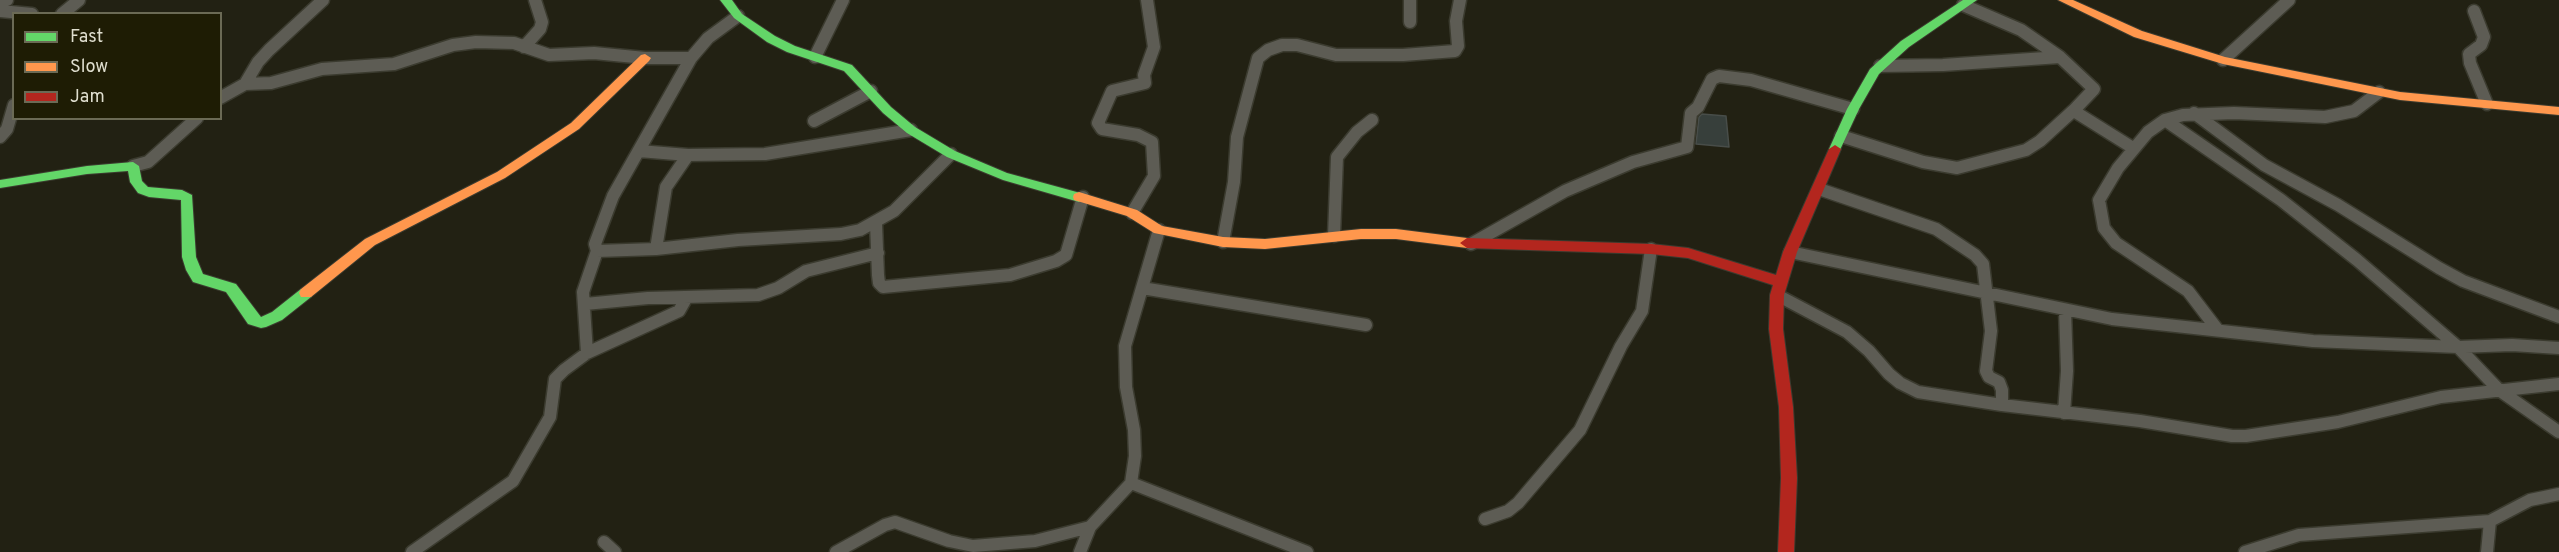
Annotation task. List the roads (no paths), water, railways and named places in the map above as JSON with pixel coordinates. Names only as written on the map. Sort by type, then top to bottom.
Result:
[{"type":"street","points":[[0,2],[7,0]]},
{"type":"street","points":[[64,12],[79,0]]},
{"type":"street","points":[[245,84],[263,56],[323,0]]},
{"type":"street","points":[[524,46],[540,29],[542,22],[535,0]]},
{"type":"street","points":[[726,0],[738,16],[771,39],[848,68],[887,110],[911,130],[951,154],[1003,176],[1083,197],[1132,213],[1159,230],[1223,242],[1264,244],[1334,236],[1396,234],[1470,244],[1651,249],[1689,253],[1716,260],[1779,289],[1847,332],[1900,383],[1918,392],[2246,436],[2338,422],[2431,399],[2559,384]]},
{"type":"street","points":[[815,57],[843,0]]},
{"type":"street","points":[[1132,213],[1154,176],[1152,142],[1147,138],[1102,129],[1098,123],[1112,91],[1145,83],[1144,75],[1154,47],[1147,0]]},
{"type":"street","points":[[1410,0],[1410,22]]},
{"type":"street","points":[[1223,242],[1234,182],[1237,137],[1252,70],[1258,58],[1268,50],[1282,45],[1297,45],[1336,56],[1403,55],[1455,51],[1458,46],[1456,21],[1460,0]]},
{"type":"street","points":[[2064,0],[2138,34],[2223,60],[2379,93],[2559,111]]},
{"type":"street","points":[[2223,60],[2289,0]]},
{"type":"street","points":[[1786,552],[1789,478],[1786,407],[1776,329],[1779,289],[1790,252],[1819,189],[1841,136],[1853,109],[1880,66],[1905,44],[1967,3],[2021,30],[2060,57],[2094,89],[2093,93],[2040,141],[2026,150],[1957,168],[1923,162],[1841,136]]},
{"type":"street","points":[[2474,11],[2484,37],[2481,45],[2469,54],[2470,63],[2487,104]]},
{"type":"street","points":[[587,353],[584,292],[597,251],[596,244],[613,196],[691,58],[708,38],[738,16]]},
{"type":"street","points":[[222,97],[245,84],[271,83],[322,69],[394,64],[453,45],[476,42],[514,43],[549,55],[594,53],[645,58],[691,58]]},
{"type":"street","points":[[1880,66],[1943,65],[2060,57]]},
{"type":"street","points":[[133,166],[136,182],[143,190],[149,193],[182,195],[187,198],[189,257],[198,278],[231,288],[253,320],[268,321],[370,242],[501,175],[575,126],[645,58]]},
{"type":"street","points":[[1470,244],[1565,191],[1633,162],[1687,147],[1691,113],[1698,107],[1712,79],[1719,76],[1751,80],[1853,109]]},
{"type":"street","points":[[814,121],[871,91]]},
{"type":"street","points":[[2217,329],[2188,291],[2116,243],[2104,228],[2099,200],[2118,168],[2148,132],[2165,120],[2194,113],[2325,117],[2354,111],[2379,93]]},
{"type":"street","points":[[2075,109],[2081,117],[2133,148]]},
{"type":"street","points":[[0,137],[7,129],[12,112]]},
{"type":"street","points":[[2194,113],[2264,165],[2338,205],[2439,268],[2463,281],[2559,317]]},
{"type":"street","points":[[0,184],[148,162],[195,120]]},
{"type":"street","points":[[1334,236],[1337,157],[1357,132],[1372,120]]},
{"type":"street","points":[[2165,120],[2281,200],[2458,347],[2499,390],[2559,432]]},
{"type":"street","points":[[639,151],[688,155],[765,154],[838,144],[911,130]]},
{"type":"street","points":[[597,251],[656,249],[738,240],[841,234],[860,230],[876,224],[894,211],[926,182],[951,154]]},
{"type":"street","points":[[656,249],[666,187],[688,155]]},
{"type":"street","points":[[1819,189],[1936,228],[1965,246],[1983,264],[1991,331],[1986,371],[1989,376],[1999,382],[2002,390],[2002,405]]},
{"type":"street","points":[[876,224],[879,283],[883,286],[890,288],[1010,275],[1038,268],[1065,255],[1083,197]]},
{"type":"street","points":[[1080,552],[1090,527],[1131,483],[1135,456],[1134,430],[1126,387],[1125,346],[1159,230]]},
{"type":"street","points":[[1485,519],[1508,511],[1518,503],[1550,469],[1580,430],[1621,346],[1642,312],[1651,249]]},
{"type":"street","points":[[1790,252],[2112,319],[2217,329],[2284,339],[2458,347],[2512,345],[2559,348]]},
{"type":"street","points":[[585,304],[758,294],[778,288],[806,272],[834,262],[878,253]]},
{"type":"street","points":[[1142,288],[1366,325]]},
{"type":"street","points":[[412,552],[513,481],[549,417],[555,379],[564,370],[587,353],[679,311],[687,297]]},
{"type":"street","points":[[2064,413],[2067,371],[2065,310]]},
{"type":"street","points":[[1131,483],[1307,552]]},
{"type":"street","points":[[2245,552],[2299,535],[2490,521],[2529,500],[2559,494]]},
{"type":"street","points":[[2487,552],[2490,521]]},
{"type":"street","points":[[836,552],[885,525],[895,522],[911,525],[949,541],[973,546],[1035,541],[1090,527]]}]
